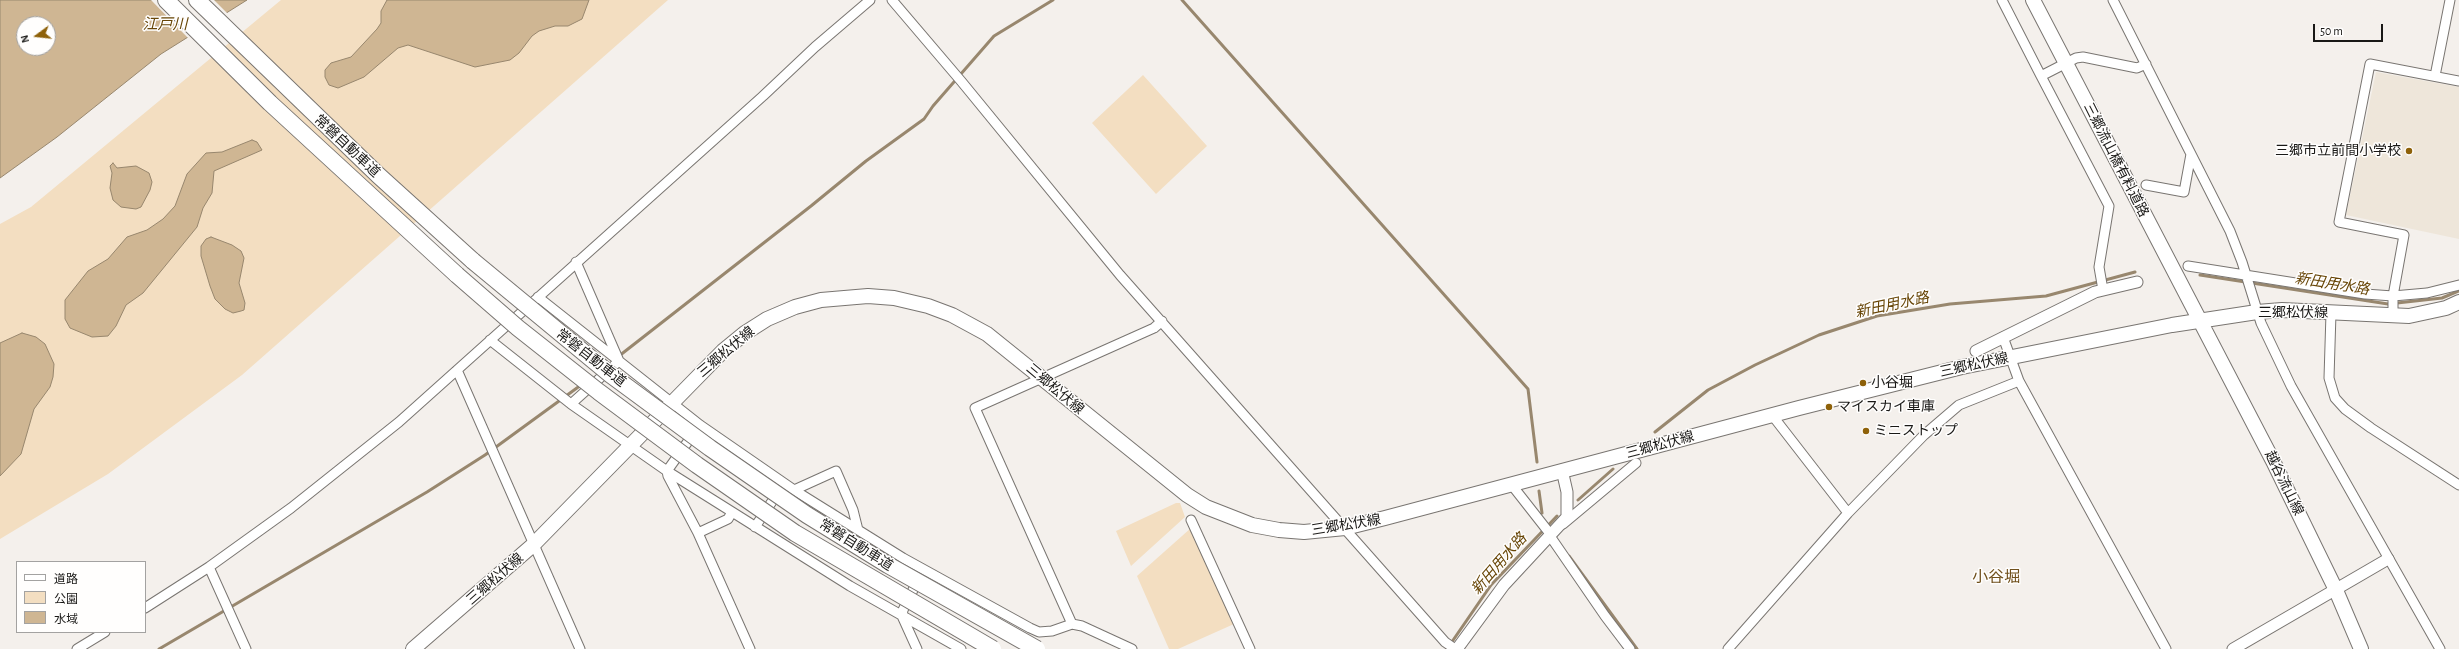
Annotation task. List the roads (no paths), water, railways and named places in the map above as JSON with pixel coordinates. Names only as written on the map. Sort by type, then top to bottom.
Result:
[{"type":"highway","name":"常磐自動車道","points":[[166,0],[270,103],[363,190],[518,328],[599,392],[696,465],[795,533],[993,649]]},
{"type":"highway","name":"常磐自動車道","points":[[197,0],[390,186],[478,266],[611,375],[710,448],[807,515],[963,609],[1037,649]]},
{"type":"main road","name":"三郷流山橋有料道路","points":[[2033,0],[2199,320]]},
{"type":"main road","name":"三郷松伏線","points":[[413,649],[533,545],[631,446],[670,403],[723,351],[767,319],[795,307],[844,297],[894,298],[928,306],[952,315],[988,334],[1155,471],[1206,507],[1234,519],[1279,530],[1304,532],[1345,528],[1917,377],[2010,357],[2199,320],[2257,312],[2282,310],[2331,313],[2393,305],[2431,308],[2459,302]]},
{"type":"main road","name":"越谷流山線","points":[[2199,320],[2273,461],[2335,588],[2361,649]]},
{"type":"street","points":[[146,607],[208,567],[335,474],[457,370],[763,96],[838,26],[870,0]]},
{"type":"street","points":[[892,0],[961,81],[1062,207],[1445,642],[1458,648],[1504,585],[1551,535],[1636,463]]},
{"type":"street","points":[[2002,0],[2109,206],[2100,275],[2103,290]]},
{"type":"street","points":[[2113,0],[2230,231],[2246,275],[2257,312],[2291,386],[2440,649]]},
{"type":"street","points":[[2435,76],[2450,0]]},
{"type":"street","points":[[2041,76],[2066,63],[2083,57],[2137,68],[2146,64]]},
{"type":"street","points":[[2393,305],[2404,235],[2339,222],[2370,64],[2459,81]]},
{"type":"street","points":[[2146,185],[2184,192],[2191,154]]},
{"type":"street","points":[[576,262],[617,358]]},
{"type":"street","points":[[2188,266],[2365,294],[2393,305],[2459,285]]},
{"type":"street","points":[[1976,351],[2103,290],[2137,282]]},
{"type":"street","points":[[2428,294],[2431,308]]},
{"type":"street","points":[[538,297],[617,358],[670,403],[700,425],[784,484],[923,569],[1039,632],[1052,631],[1072,624],[1082,626],[1132,649]]},
{"type":"street","points":[[2331,313],[2329,378],[2335,398],[2345,410],[2459,485]]},
{"type":"street","points":[[1072,624],[975,408],[1043,379],[1154,328],[1162,321]]},
{"type":"street","points":[[2003,337],[2019,381],[2166,649]]},
{"type":"street","points":[[490,340],[566,400],[667,472],[902,616],[961,649]]},
{"type":"street","points":[[566,400],[617,358]]},
{"type":"street","points":[[457,370],[580,649]]},
{"type":"street","points":[[1728,649],[1848,513],[1901,457],[1959,405],[2019,381]]},
{"type":"street","points":[[1772,415],[1848,513]]},
{"type":"street","points":[[667,472],[700,425]]},
{"type":"street","points":[[1561,526],[1567,517],[1569,509],[1562,470]]},
{"type":"street","points":[[794,490],[836,471],[853,510],[858,530]]},
{"type":"street","points":[[667,472],[670,481],[698,533],[750,649]]},
{"type":"street","points":[[756,527],[784,484]]},
{"type":"street","points":[[1511,484],[1551,535],[1605,616],[1630,649]]},
{"type":"street","points":[[698,533],[728,519],[732,512]]},
{"type":"street","points":[[1191,520],[1250,649]]},
{"type":"street","points":[[2233,649],[2335,588],[2388,559]]},
{"type":"street","points":[[208,567],[246,649]]},
{"type":"street","points":[[917,649],[902,616],[903,610],[923,569]]},
{"type":"street","points":[[1018,649],[1030,628]]},
{"type":"street","points":[[77,649],[103,633]]},
{"type":"water","name":"江戸川","points":[[0,0],[247,0],[161,54],[57,137],[0,178]]},
{"type":"water","points":[[387,0],[589,0],[582,19],[568,26],[555,26],[539,31],[532,36],[519,53],[510,60],[475,67],[408,45],[398,48],[364,77],[338,88],[329,85],[325,77],[325,70],[331,63],[351,57],[377,29],[381,23],[381,11]]},
{"type":"water","points":[[252,140],[257,142],[262,150],[214,171],[212,193],[203,208],[197,227],[143,293],[126,305],[116,326],[108,336],[92,337],[70,328],[65,319],[65,300],[88,271],[108,259],[127,237],[147,230],[163,219],[175,206],[187,174],[206,153],[222,152]]},
{"type":"water","points":[[113,163],[117,168],[136,166],[149,173],[152,182],[150,190],[141,207],[136,209],[121,207],[113,200],[110,188],[112,173],[110,166]]},
{"type":"water","points":[[211,237],[232,245],[241,251],[244,258],[239,283],[245,303],[244,310],[233,313],[225,309],[215,299],[201,256],[201,246],[206,239]]},
{"type":"water","points":[[22,333],[36,337],[45,344],[54,364],[53,377],[50,387],[34,409],[21,454],[0,476],[0,343]]},
{"type":"waterway","points":[[619,356],[811,206],[866,161],[924,119],[933,106],[994,36],[1053,0]]},
{"type":"waterway","points":[[1182,0],[1528,389],[1537,462]]},
{"type":"waterway","name":"新田用水路","points":[[1655,432],[1708,390],[1755,365],[1819,335],[1877,316],[1950,304],[2046,296],[2135,272]]},
{"type":"waterway","name":"新田用水路","points":[[2200,275],[2388,304],[2442,298],[2459,291]]},
{"type":"waterway","points":[[159,649],[427,492],[485,455],[581,385]]},
{"type":"waterway","name":"新田用水路","points":[[1578,500],[1613,469]]},
{"type":"waterway","points":[[1539,491],[1542,513]]},
{"type":"waterway","name":"新田用水路","points":[[1447,649],[1491,585],[1557,516]]},
{"type":"waterway","points":[[1569,556],[1637,649]]},
{"type":"place","name":"三郷市立前間小学校","points":[[2409,151]]},
{"type":"place","name":"小谷堀","points":[[1863,383]]},
{"type":"place","name":"マイスカイ車庫","points":[[1829,407]]},
{"type":"place","name":"ミニストップ","points":[[1866,431]]},
{"type":"district","name":"小谷堀","points":[[1996,577]]}]
